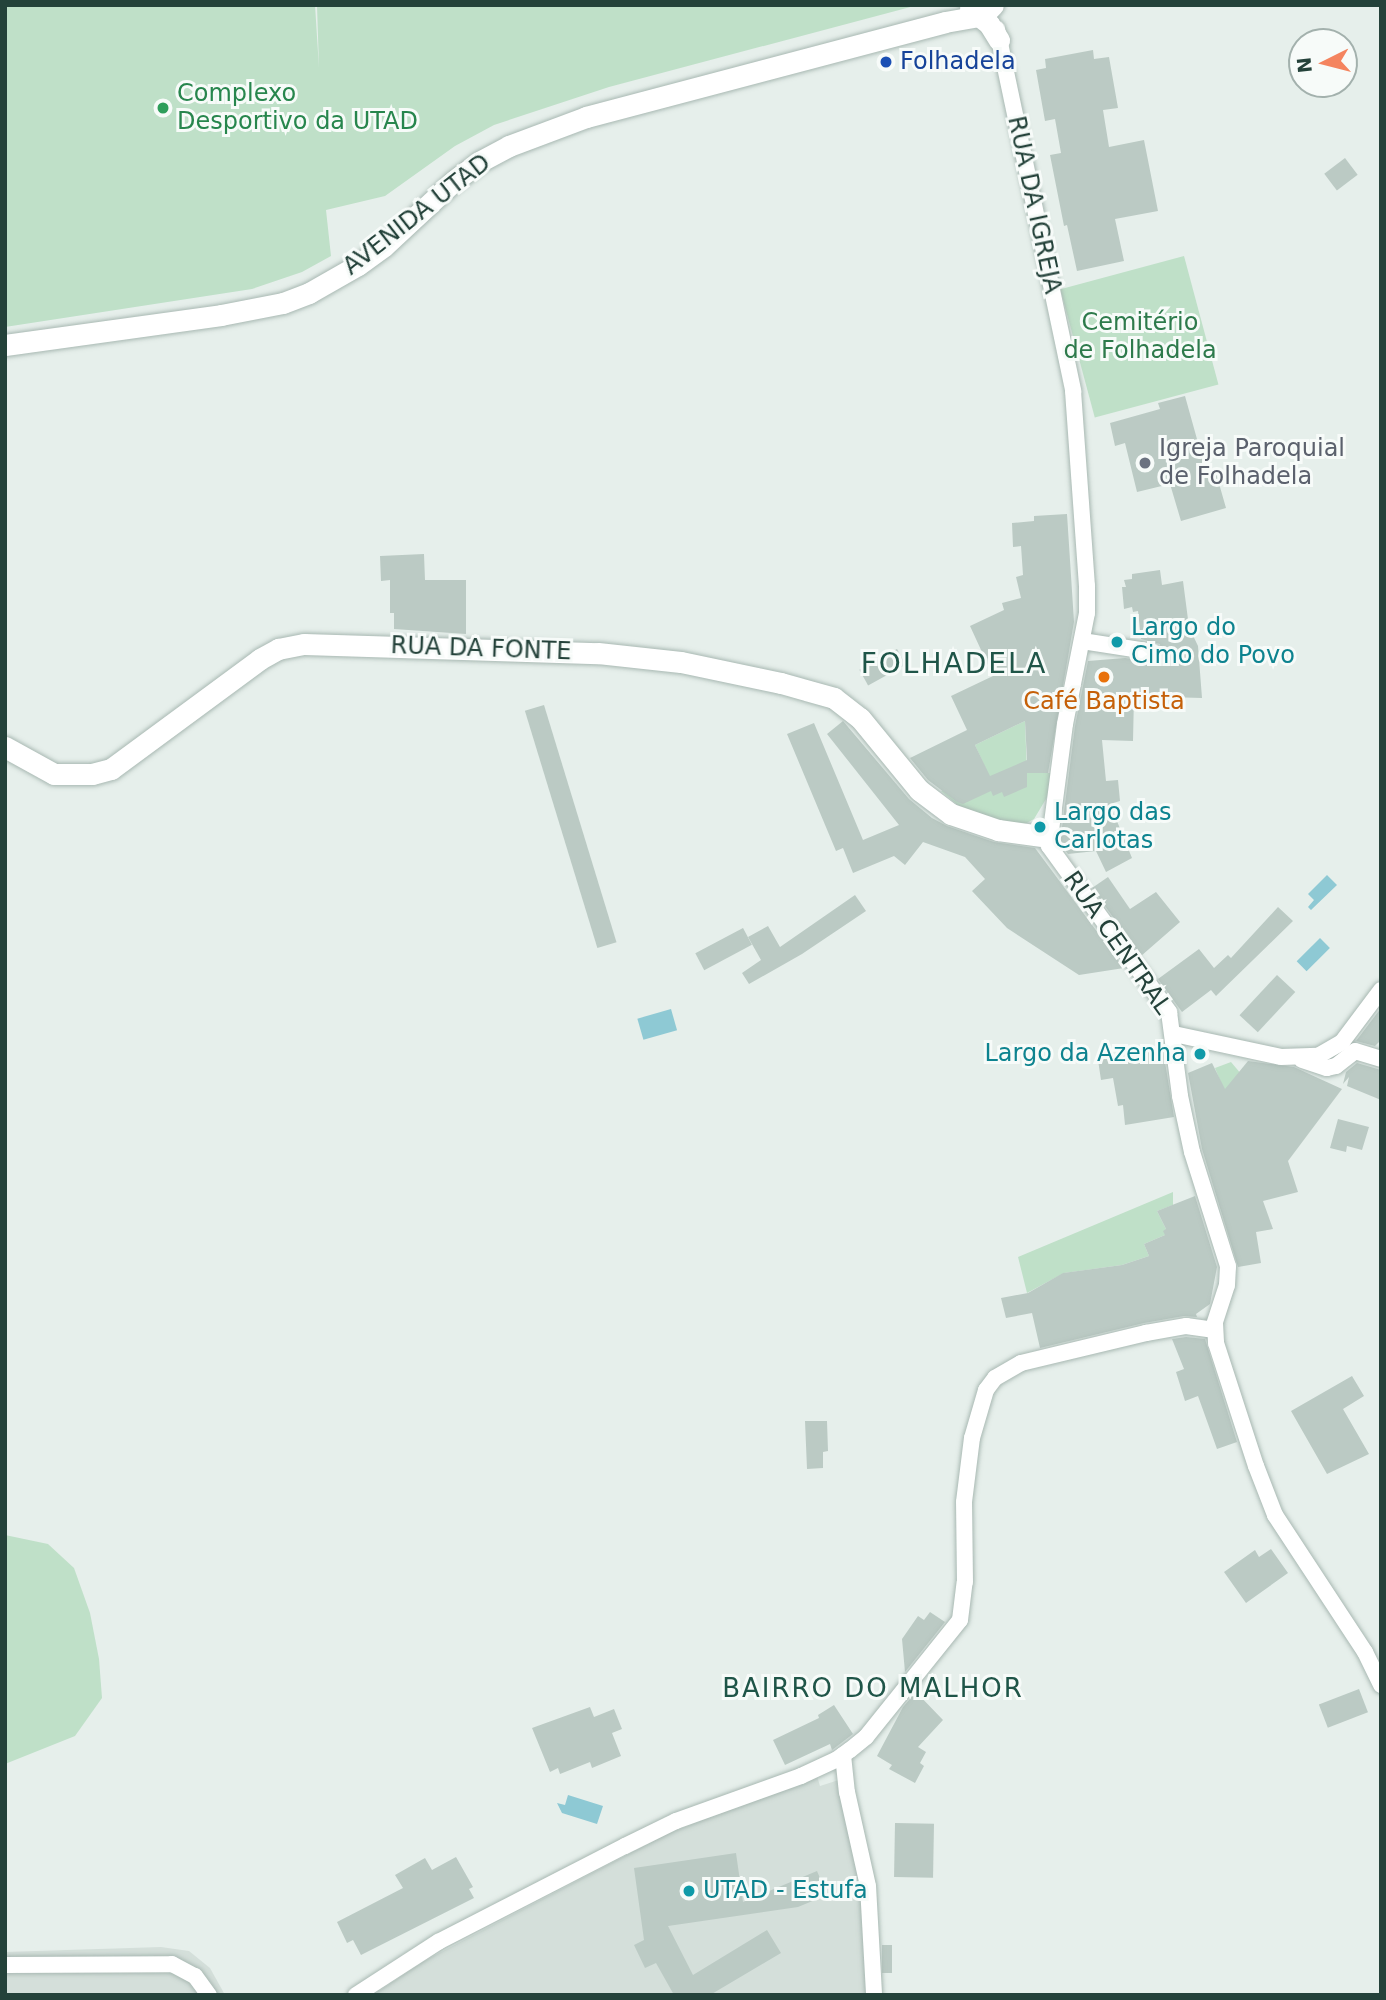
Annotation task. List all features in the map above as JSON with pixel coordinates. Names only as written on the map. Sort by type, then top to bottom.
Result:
[{"type":"street","name":"AVENIDA UTAD","points":[[5,345],[221,315],[283,303],[309,293],[358,265],[384,246],[478,162],[509,146],[586,117],[945,22],[980,7]]},
{"type":"street","points":[[980,7],[999,40]]},
{"type":"street","name":"RUA DA IGREJA","points":[[999,40],[1073,391],[1087,596],[1082,641]]},
{"type":"street","points":[[1048,837],[1071,690],[1082,641],[1153,652]]},
{"type":"street","name":"RUA DA FONTE","points":[[5,747],[54,774],[72,775],[111,769],[260,659],[278,649],[304,644],[598,653],[681,662],[788,685],[834,698],[860,718],[919,790],[951,814],[991,828],[1048,837]]},
{"type":"street","name":"RUA CENTRAL","points":[[1048,837],[1053,853],[1165,1005],[1174,1034],[1177,1078],[1192,1152],[1228,1266],[1227,1285],[1214,1330]]},
{"type":"street","points":[[1299,1059],[1318,1056],[1335,1049],[1381,990]]},
{"type":"street","points":[[1174,1034],[1299,1059],[1330,1068],[1355,1051],[1381,1059]]},
{"type":"street","points":[[356,1995],[438,1942],[645,1836],[676,1821],[801,1776],[843,1755],[866,1737],[960,1620],[964,1597],[964,1502],[972,1438],[986,1390],[995,1378],[1021,1363],[1171,1327],[1214,1330],[1256,1466],[1276,1515],[1365,1652],[1381,1685]]},
{"type":"street","points":[[843,1755],[867,1886],[874,1995]]},
{"type":"street","points":[[5,1965],[172,1964],[195,1976],[209,1995]]},
{"type":"shaded area","points":[[817,1776],[820,1786],[842,1779],[865,1897],[870,1995],[373,1995],[424,1961],[669,1833]]},
{"type":"shaded area","points":[[161,1947],[189,1951],[210,1968],[225,1995],[5,1995],[5,1952]]},
{"type":"green space","name":"Complexo Desportivo da UTAD","points":[[5,5],[315,5],[319,68],[317,5],[918,5],[609,87],[494,125],[455,146],[385,196],[326,210],[331,256],[302,272],[252,289],[5,327]]},
{"type":"green space","name":"Cemitério de Folhadela","points":[[1184,256],[1218,384],[1095,418],[1060,289]]},
{"type":"green space","points":[[1025,721],[1027,773],[1053,773],[1049,794],[1034,819],[1025,824],[1005,825],[959,806],[941,791],[986,769],[975,745]]},
{"type":"green space","points":[[1231,1062],[1252,1087],[1230,1105],[1215,1068]]},
{"type":"green space","points":[[1173,1192],[1173,1205],[1157,1211],[1166,1229],[1165,1235],[1144,1244],[1149,1256],[1122,1265],[1064,1273],[1027,1293],[1018,1257]]},
{"type":"green space","points":[[5,1535],[48,1544],[74,1568],[90,1613],[99,1659],[102,1698],[75,1736],[5,1764]]},
{"type":"water","points":[[1327,875],[1337,885],[1311,910],[1308,907],[1314,900],[1308,894]]},
{"type":"water","points":[[1320,938],[1330,948],[1307,971],[1297,961]]},
{"type":"water","points":[[671,1009],[677,1030],[643,1040],[637,1019]]},
{"type":"water","points":[[568,1795],[603,1806],[597,1824],[562,1813],[557,1803],[565,1805]]},
{"type":"building","points":[[1093,50],[1094,59],[1109,57],[1118,108],[1103,110],[1109,147],[1144,140],[1158,211],[1115,219],[1124,261],[1077,271],[1067,225],[1064,226],[1050,155],[1061,153],[1055,119],[1045,121],[1036,70],[1046,68],[1045,59]]},
{"type":"building","points":[[1345,158],[1358,175],[1337,190],[1324,174]]},
{"type":"building","points":[[1185,396],[1207,475],[1216,473],[1226,508],[1181,521],[1170,484],[1137,492],[1125,443],[1115,446],[1110,423],[1160,409],[1158,403]]},
{"type":"building","points":[[1067,514],[1074,622],[1048,773],[1027,773],[1027,787],[1004,797],[1002,792],[993,796],[991,791],[963,804],[928,780],[910,758],[967,730],[951,696],[993,676],[970,626],[1004,610],[1002,603],[1021,598],[1016,577],[1023,575],[1021,546],[1013,547],[1012,523],[1034,521],[1034,516]],"holes":[[[1025,721],[1027,760],[990,776],[975,745]]]},
{"type":"building","points":[[424,554],[425,580],[466,580],[466,634],[394,629],[394,613],[390,613],[390,580],[381,581],[380,556]]},
{"type":"building","points":[[1160,570],[1162,585],[1183,581],[1189,627],[1198,646],[1202,698],[1134,696],[1133,741],[1102,740],[1106,781],[1118,780],[1120,801],[1110,804],[1132,858],[1106,872],[1096,851],[1068,854],[1060,843],[1075,726],[1088,661],[1125,658],[1152,662],[1162,658],[1160,644],[1141,639],[1138,611],[1133,612],[1132,607],[1124,609],[1122,587],[1126,587],[1124,580],[1132,579],[1132,574]]},
{"type":"building","points":[[897,649],[906,665],[868,686],[859,670]]},
{"type":"building","points":[[544,705],[617,942],[597,948],[525,711]]},
{"type":"building","points":[[843,721],[909,799],[932,818],[994,842],[1035,848],[1124,968],[1079,975],[1007,928],[972,891],[985,879],[965,857],[923,842],[905,865],[894,856],[853,873],[843,848],[836,851],[787,734],[814,723],[863,840],[899,825],[827,734]]},
{"type":"building","points":[[1108,877],[1130,909],[1156,892],[1180,922],[1141,956],[1092,888]]},
{"type":"building","points":[[855,895],[866,911],[802,954],[749,984],[742,973],[761,960],[748,937],[768,926],[780,947]]},
{"type":"building","points":[[1278,907],[1293,921],[1216,996],[1211,990],[1182,1012],[1158,979],[1199,949],[1214,968],[1228,955],[1231,958]]},
{"type":"building","points":[[743,928],[752,945],[704,970],[695,953]]},
{"type":"building","points":[[1277,975],[1295,992],[1258,1032],[1239,1015]]},
{"type":"building","points":[[1381,1008],[1381,1040],[1375,1046],[1356,1041]]},
{"type":"building","points":[[1163,1050],[1174,1117],[1125,1125],[1123,1105],[1118,1106],[1113,1078],[1101,1080],[1098,1060]]},
{"type":"building","points":[[1248,1061],[1294,1067],[1342,1089],[1288,1161],[1298,1192],[1263,1201],[1273,1229],[1256,1232],[1261,1263],[1238,1267],[1202,1149],[1188,1073],[1212,1063],[1225,1089]]},
{"type":"building","points":[[1357,1063],[1381,1070],[1381,1100],[1347,1086],[1349,1077],[1343,1084],[1346,1072]]},
{"type":"building","points":[[1338,1119],[1369,1127],[1362,1150],[1347,1146],[1346,1152],[1330,1148]]},
{"type":"building","points":[[1195,1196],[1217,1267],[1210,1304],[1196,1314],[1197,1317],[1184,1316],[1144,1323],[1040,1348],[1032,1313],[1006,1318],[1001,1298],[1028,1293],[1063,1273],[1122,1265],[1149,1256],[1144,1244],[1165,1235],[1163,1231],[1166,1229],[1157,1211]]},
{"type":"building","points":[[1172,1339],[1205,1339],[1237,1442],[1217,1449],[1198,1396],[1185,1401],[1176,1372],[1184,1369]]},
{"type":"building","points":[[1352,1376],[1364,1396],[1343,1409],[1369,1454],[1327,1474],[1291,1411]]},
{"type":"building","points":[[805,1421],[827,1421],[828,1451],[823,1452],[823,1468],[807,1469]]},
{"type":"building","points":[[1271,1549],[1288,1573],[1246,1603],[1224,1572],[1255,1550],[1259,1557]]},
{"type":"building","points":[[930,1612],[945,1622],[905,1672],[902,1639],[918,1616],[924,1620]]},
{"type":"building","points":[[1359,1689],[1368,1712],[1328,1728],[1319,1704]]},
{"type":"building","points":[[916,1692],[943,1720],[918,1747],[926,1752],[920,1763],[924,1766],[915,1783],[889,1769],[892,1765],[877,1756],[903,1707]]},
{"type":"building","points":[[834,1705],[853,1734],[832,1750],[830,1744],[785,1765],[773,1740],[819,1718],[818,1715]]},
{"type":"building","points":[[590,1707],[594,1717],[614,1709],[622,1729],[612,1733],[621,1756],[592,1768],[590,1762],[560,1774],[558,1768],[550,1772],[532,1728]]},
{"type":"building","points":[[895,1823],[934,1824],[933,1878],[894,1877]]},
{"type":"building","points":[[736,1853],[743,1902],[817,1871],[827,1895],[798,1907],[668,1926],[693,1975],[767,1930],[781,1953],[710,1995],[674,1995],[656,1963],[645,1968],[634,1945],[644,1940],[634,1868]]},
{"type":"building","points":[[456,1857],[473,1887],[469,1889],[474,1898],[361,1955],[353,1940],[347,1943],[337,1922],[403,1888],[395,1875],[425,1858],[432,1870]]},
{"type":"building","points":[[882,1945],[892,1945],[892,1973],[882,1973]]},
{"type":"place","name":"Folhadela","points":[[886,62]]},
{"type":"place","name":"Complexo Desportivo da UTAD","points":[[163,108]]},
{"type":"place","name":"Igreja Paroquial de Folhadela","points":[[1145,463]]},
{"type":"place","name":"Largo do Cimo do Povo","points":[[1117,642]]},
{"type":"place","name":"Café Baptista","points":[[1104,677]]},
{"type":"place","name":"Largo das Carlotas","points":[[1040,827]]},
{"type":"place","name":"Largo da Azenha","points":[[1200,1054]]},
{"type":"place","name":"UTAD - Estufa","points":[[689,1891]]},
{"type":"district","name":"FOLHADELA","points":[[954,664]]},
{"type":"district","name":"BAIRRO DO MALHOR","points":[[873,1689]]}]
